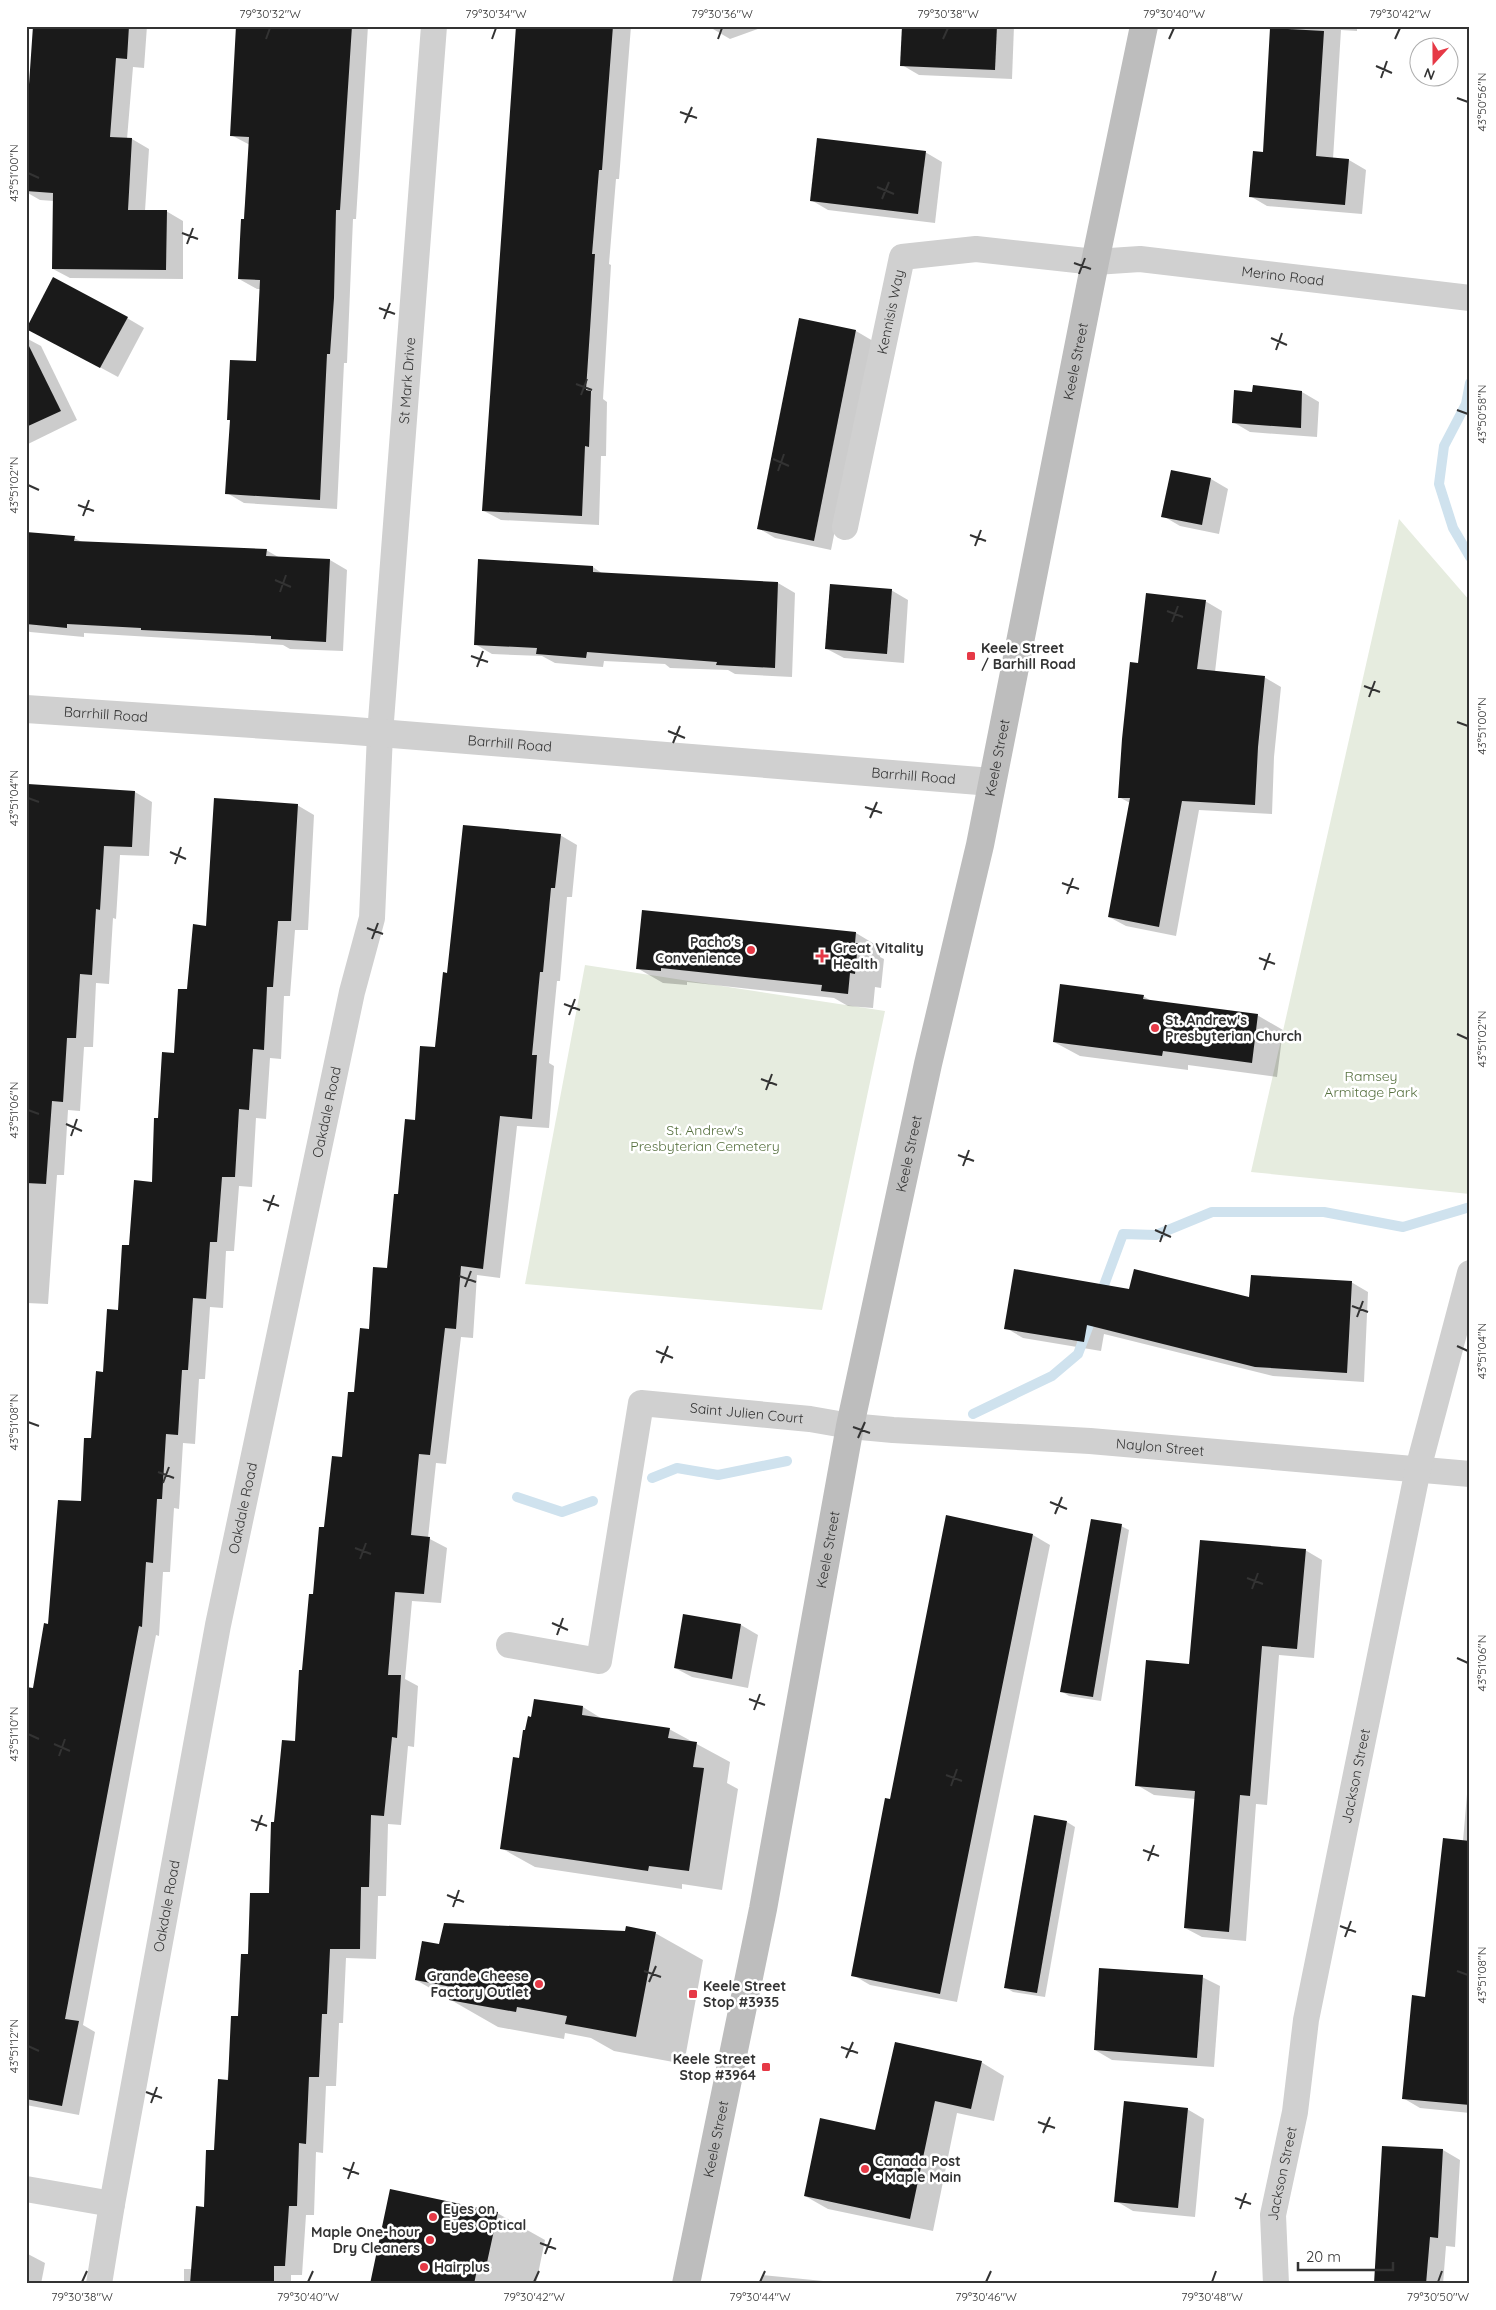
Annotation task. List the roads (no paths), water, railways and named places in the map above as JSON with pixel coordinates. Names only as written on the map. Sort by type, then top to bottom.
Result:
[{"type":"main road","name":"Keele Street","points":[[686,2284],[763,1910],[850,1426],[928,1064],[980,845],[1095,262],[1144,26]]},
{"type":"street","name":"St Mark Drive","points":[[380,734],[434,26]]},
{"type":"street","name":"Kennisis Way","points":[[845,527],[902,257],[976,249],[1095,262]]},
{"type":"street","name":"Merino Road","points":[[1095,262],[1140,259],[1470,298]]},
{"type":"street","name":"Barrhill Road","points":[[26,709],[380,734],[992,782]]},
{"type":"street","name":"Oakdale Road","points":[[99,2284],[218,1625],[350,1002],[372,918],[380,734]]},
{"type":"street","name":"Jackson Street","points":[[1276,2284],[1273,2215],[1295,2112],[1306,2020],[1418,1469],[1470,1273]]},
{"type":"street","name":"Saint Julien Court","points":[[508,1645],[600,1660],[641,1404],[810,1419],[850,1426]]},
{"type":"street","name":"Naylon Street","points":[[850,1426],[1090,1441],[1470,1474]]},
{"type":"street","points":[[26,2189],[112,2204]]},
{"type":"waterway","points":[[1470,383],[1466,404],[1444,446],[1439,484],[1453,528],[1470,557]]},
{"type":"waterway","points":[[1100,1296],[1123,1234],[1156,1235],[1212,1212],[1324,1212],[1403,1227],[1470,1207]]},
{"type":"waterway","points":[[973,1414],[1052,1376],[1078,1354],[1093,1314]]},
{"type":"waterway","points":[[652,1478],[677,1468],[718,1475],[787,1461]]},
{"type":"waterway","points":[[517,1497],[562,1512],[593,1501]]},
{"type":"place","name":"Keele Street / Barhill Road","points":[[971,656]]},
{"type":"place","name":"Pacho's Convenience","points":[[751,950]]},
{"type":"place","name":"Great Vitality Health","points":[[822,956]]},
{"type":"place","name":"St. Andrew's Presbyterian Church","points":[[1155,1028]]},
{"type":"place","name":"Grande Cheese Factory Outlet","points":[[539,1984]]},
{"type":"place","name":"Keele Street Stop #3935","points":[[693,1994]]},
{"type":"place","name":"Keele Street Stop #3964","points":[[766,2067]]},
{"type":"place","name":"Canada Post - Maple Main","points":[[865,2169]]},
{"type":"place","name":"Eyes on Eyes Optical","points":[[433,2217]]},
{"type":"place","name":"Maple One-hour Dry Cleaners","points":[[430,2240]]},
{"type":"place","name":"Hairplus","points":[[424,2267]]},
{"type":"park label","name":"Ramsey Armitage Park","points":[[1371,1084]]},
{"type":"park label","name":"St. Andrew's Presbyterian Cemetery","points":[[705,1138]]}]
